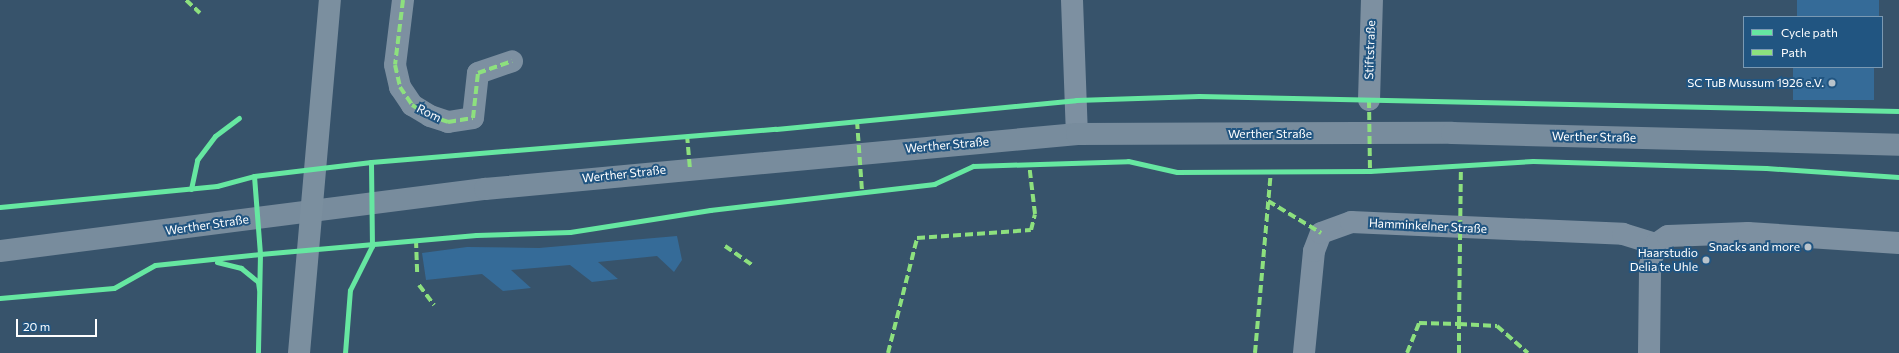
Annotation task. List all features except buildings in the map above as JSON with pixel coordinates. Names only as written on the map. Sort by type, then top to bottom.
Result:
[{"type":"main road","points":[[299,353],[330,0]]},
{"type":"main road","name":"Werther Straße","points":[[0,252],[311,210],[690,168],[1077,134],[1452,133],[1899,146]]},
{"type":"street","name":"Rom","points":[[403,0],[395,65],[400,87],[412,105],[430,116],[448,122],[472,118],[478,73],[512,60]]},
{"type":"street","points":[[1072,0],[1077,134]]},
{"type":"street","name":"Stiftstraße","points":[[1369,100],[1372,0]]},
{"type":"street","name":"Hamminkelner Straße","points":[[1304,353],[1314,251],[1321,233],[1351,222],[1623,234],[1656,244]]},
{"type":"street","points":[[1650,353],[1650,265],[1656,244],[1668,236],[1748,233],[1899,242]]},
{"type":"shaded area","points":[[1797,0],[1879,0],[1879,16],[1797,16]]},
{"type":"shaded area","name":"SC TuB Mussum 1926 e.V.","points":[[1793,68],[1874,68],[1874,100],[1793,100]]},
{"type":"shaded area","points":[[677,236],[682,260],[674,272],[657,256],[598,262],[618,279],[592,282],[570,265],[511,270],[531,288],[503,291],[482,274],[426,280],[422,253],[467,247],[539,248]]},
{"type":"marked path","points":[[186,0],[200,13]]},
{"type":"marked path","points":[[403,0],[395,65],[400,87],[412,105],[430,116],[448,122],[473,118],[478,73],[512,61]]},
{"type":"marked path","points":[[1369,100],[1370,171]]},
{"type":"marked path","points":[[857,121],[862,191]]},
{"type":"marked path","points":[[687,135],[690,168]]},
{"type":"marked path","points":[[888,353],[917,238],[1031,230],[1035,214],[1029,164]]},
{"type":"marked path","points":[[1407,353],[1419,323],[1459,324],[1461,167]]},
{"type":"marked path","points":[[1255,353],[1271,171]]},
{"type":"marked path","points":[[1268,201],[1321,233]]},
{"type":"marked path","points":[[416,240],[417,272]]},
{"type":"marked path","points":[[725,246],[752,265]]},
{"type":"marked path","points":[[419,285],[434,305]]},
{"type":"marked path","points":[[1459,353],[1459,324],[1497,326],[1528,353]]},
{"type":"cycle path","points":[[0,207],[217,186],[254,176],[371,162],[776,129],[1076,100],[1199,96],[1899,111]]},
{"type":"cycle path","points":[[191,189],[197,160],[215,136],[239,118]]},
{"type":"cycle path","points":[[254,176],[260,254],[476,235],[570,232],[710,210],[934,184],[973,166],[1128,161],[1177,172],[1370,171],[1533,161],[1766,168],[1899,177]]},
{"type":"cycle path","points":[[345,353],[350,290],[372,246],[371,162]]},
{"type":"cycle path","points":[[0,298],[114,288],[155,265],[260,254],[258,353]]},
{"type":"cycle path","points":[[217,262],[241,268],[258,282],[259,289]]},
{"type":"place","name":"SC TuB Mussum 1926 e.V.","points":[[1832,83]]},
{"type":"place","name":"Snacks and more","points":[[1808,247]]},
{"type":"place","name":"Haarstudio Delia te Uhle","points":[[1706,260]]}]
